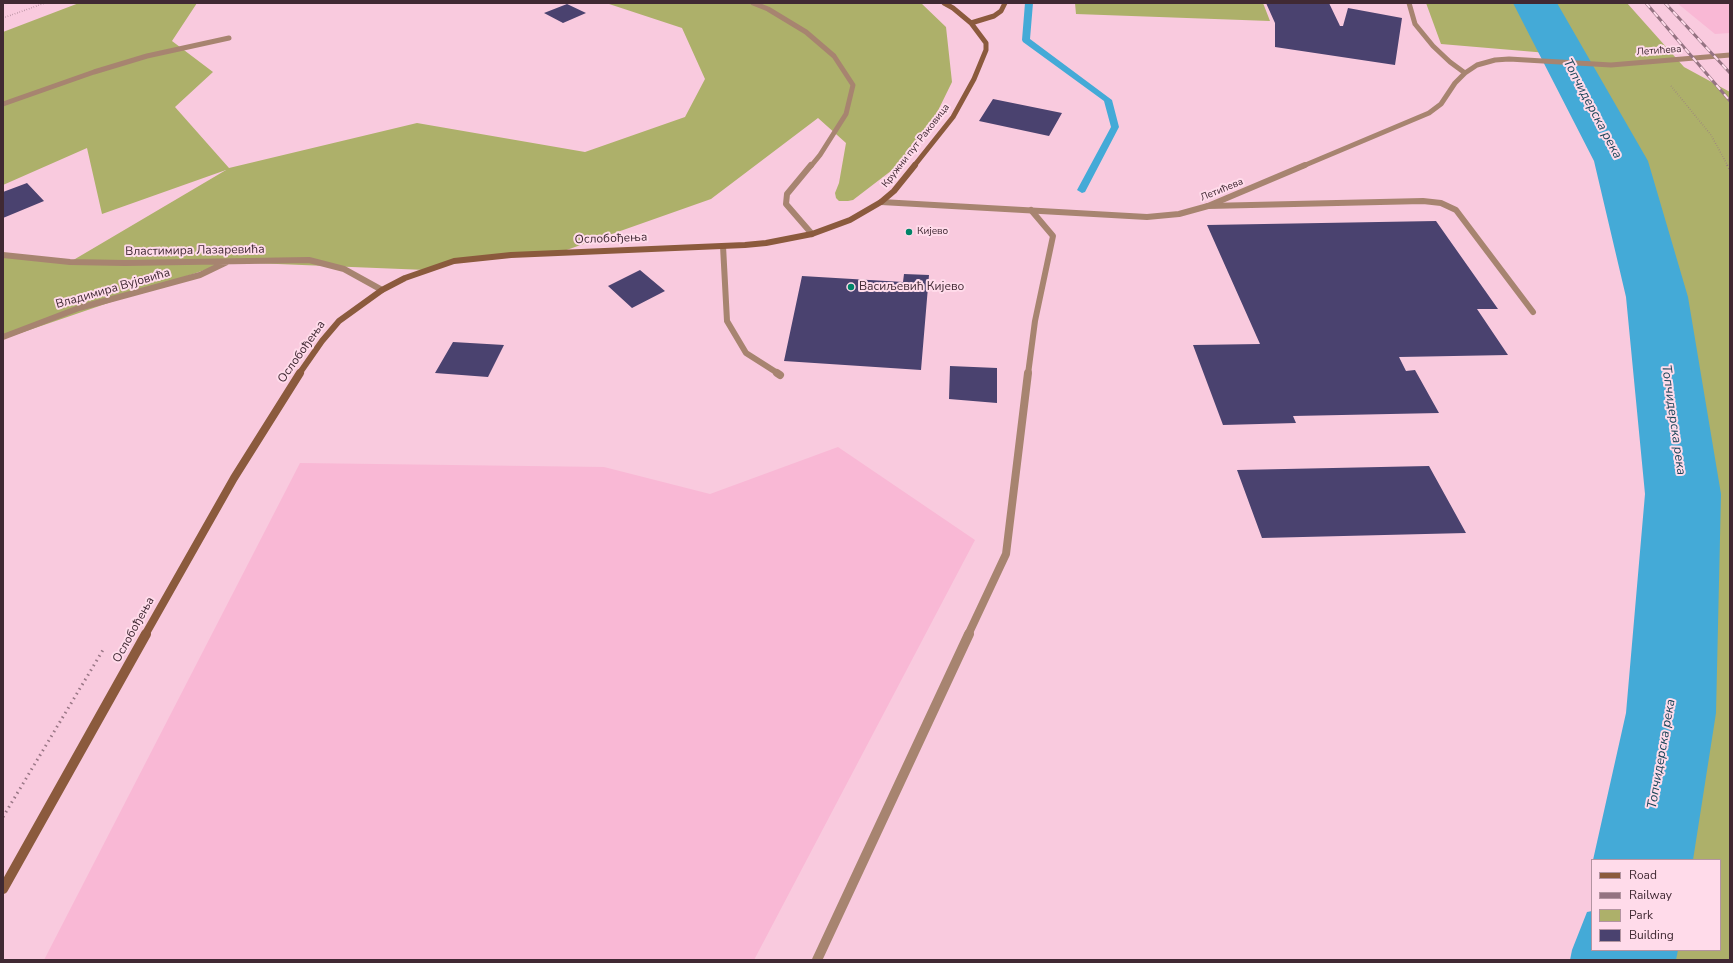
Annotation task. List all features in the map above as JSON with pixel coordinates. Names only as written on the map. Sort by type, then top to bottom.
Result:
[{"type":"main road","name":"Кружни пут Раковица","points":[[881,202],[894,191],[953,117],[974,79],[986,50],[986,43],[971,23],[953,8],[944,3]]},
{"type":"main road","points":[[971,23],[994,16],[1001,11],[1005,3]]},
{"type":"main road","name":"Ослобођења","points":[[3,889],[234,478],[296,380],[322,342],[339,321],[382,290],[404,278],[454,262],[481,257],[766,243],[812,234],[850,220],[881,202]]},
{"type":"street","points":[[753,3],[768,9],[806,32],[834,56],[853,85],[846,114],[820,155],[787,194],[786,204],[812,234]]},
{"type":"street","points":[[1409,3],[1415,24],[1433,46],[1450,62],[1465,73]]},
{"type":"street","points":[[3,104],[147,56],[229,38]]},
{"type":"street","name":"Летићева","points":[[881,202],[1114,216],[1147,217],[1179,214],[1208,206],[1430,113],[1441,104],[1455,83],[1465,73],[1478,65],[1495,60],[1533,59],[1589,64],[1611,64],[1730,55]]},
{"type":"street","points":[[1208,206],[1422,201],[1441,203],[1456,210],[1533,312]]},
{"type":"street","points":[[817,960],[1006,554],[1034,321],[1053,236],[1031,210]]},
{"type":"street","points":[[722,246],[727,321],[746,352],[780,375]]},
{"type":"street","name":"Властимира Лазаревића","points":[[3,255],[70,262],[125,263],[309,260],[344,269],[382,290]]},
{"type":"street","name":"Владимира Вујовића","points":[[3,337],[80,308],[200,275],[228,262]]},
{"type":"path","points":[[3,18],[45,3]]},
{"type":"path","points":[[1650,61],[1711,135],[1730,170]]},
{"type":"shaded area","points":[[1677,3],[1730,3],[1730,33],[1715,34]]},
{"type":"shaded area","points":[[838,447],[975,540],[754,960],[44,960],[300,463],[604,467],[710,494]]},
{"type":"green space","points":[[79,3],[197,3],[172,41],[213,72],[175,107],[229,168],[417,123],[585,152],[685,117],[705,79],[682,28],[606,3],[921,3],[946,27],[952,82],[929,129],[900,164],[853,200],[839,201],[836,198],[835,193],[839,183],[846,143],[818,118],[711,199],[558,253],[454,261],[426,270],[228,262],[3,339],[3,254],[70,262],[226,170],[102,214],[87,148],[3,185],[3,32]]},
{"type":"green space","points":[[1075,3],[1263,3],[1270,21],[1076,14]]},
{"type":"green space","points":[[1426,3],[1627,3],[1684,67],[1730,92],[1730,960],[1657,960],[1659,951],[1721,951],[1721,859],[1675,859],[1710,658],[1674,329],[1657,217],[1589,85],[1571,55],[1441,44]]},
{"type":"building","points":[[1266,3],[1329,3],[1340,26],[1343,26],[1348,8],[1402,18],[1395,65],[1275,47],[1275,23]]},
{"type":"building","points":[[567,4],[586,13],[563,23],[544,13]]},
{"type":"building","points":[[993,99],[1062,113],[1049,136],[979,121]]},
{"type":"building","points":[[27,183],[44,201],[3,218],[3,192]]},
{"type":"building","points":[[1436,221],[1498,309],[1477,309],[1508,355],[1399,357],[1406,371],[1415,370],[1439,413],[1293,416],[1296,423],[1223,425],[1193,345],[1260,344],[1207,225]]},
{"type":"building","points":[[640,270],[665,291],[632,308],[608,286]]},
{"type":"building","points":[[904,274],[929,275],[921,370],[784,361],[802,276],[903,282]]},
{"type":"building","points":[[453,342],[504,345],[488,377],[435,373]]},
{"type":"building","points":[[950,366],[997,368],[997,403],[949,399]]},
{"type":"building","points":[[1429,466],[1466,533],[1262,538],[1237,470]]},
{"type":"waterway","points":[[1029,3],[1026,40],[1108,100],[1115,127],[1082,190]]},
{"type":"waterway","name":"Топчидерска река","points":[[1535,3],[1621,161],[1657,297],[1683,494],[1671,713],[1643,859]]},
{"type":"waterway","name":"Топчидерска река","points":[[1623,960],[1625,951]]},
{"type":"railway","points":[[1646,3],[1730,101]]},
{"type":"railway","points":[[1665,3],[1730,73]]},
{"type":"place","name":"Кијево","points":[[909,232]]},
{"type":"place","name":"Васиљевић Кијево","points":[[851,287]]}]
